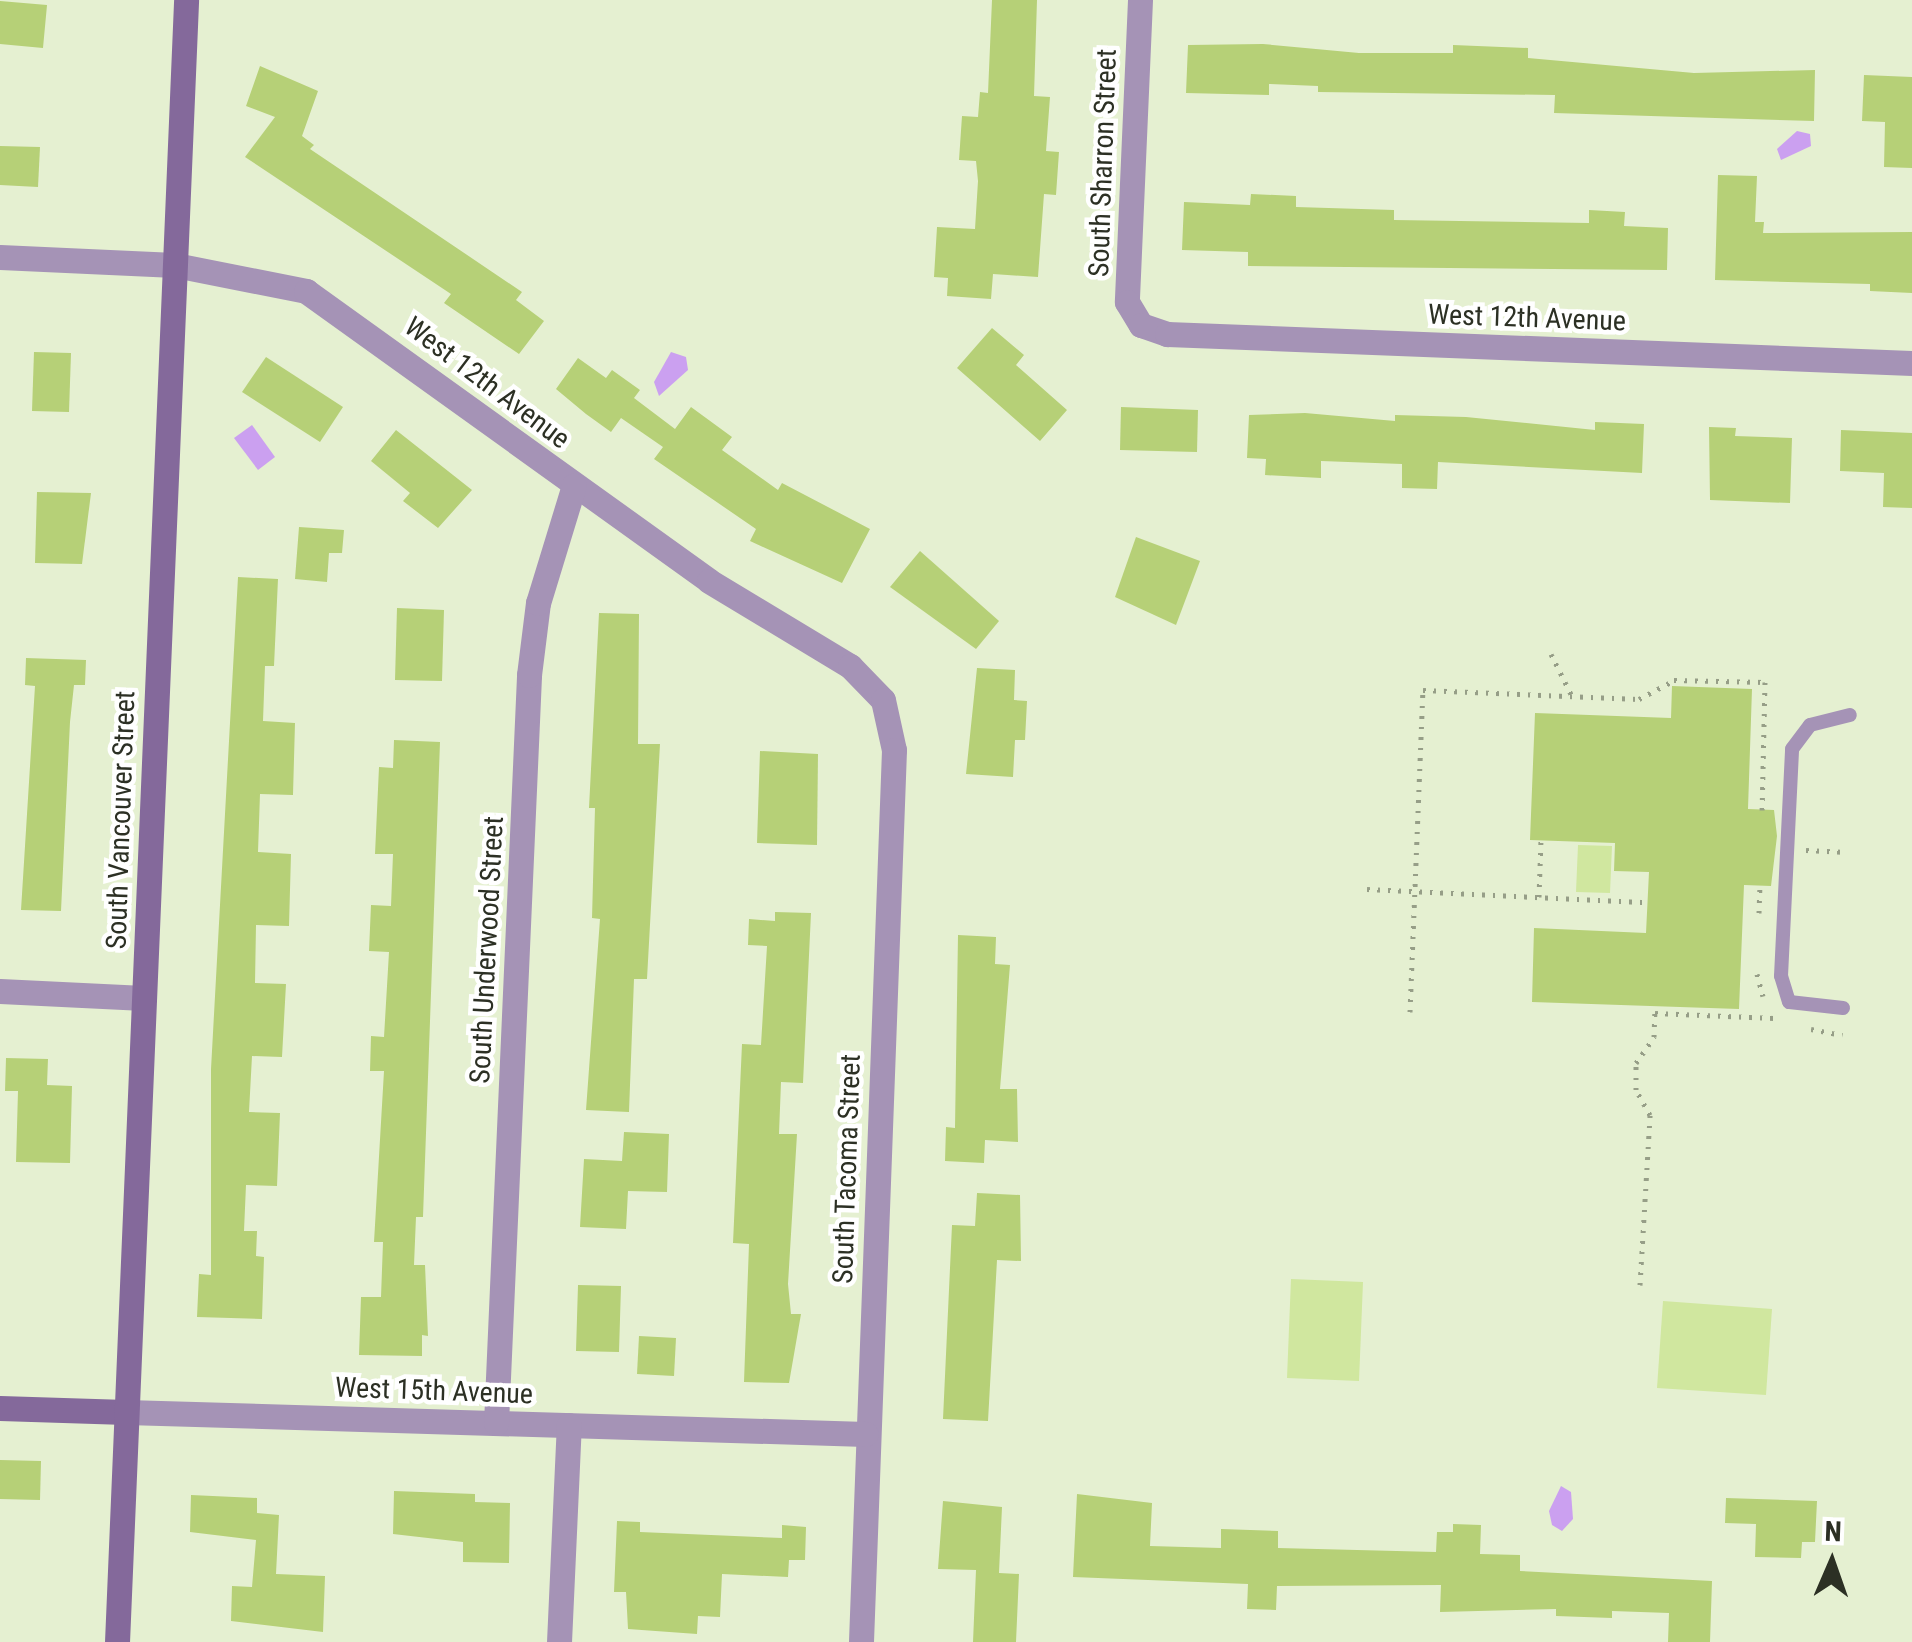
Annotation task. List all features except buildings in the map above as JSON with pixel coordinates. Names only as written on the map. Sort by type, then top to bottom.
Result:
[{"type":"street","name":"South Vancouver Street","points":[[117,1642],[186,0]]},
{"type":"street","name":"South Sharron Street","points":[[1140,0],[1127,302],[1141,325]]},
{"type":"street","name":"West 12th Avenue","points":[[0,257],[175,265],[268,281],[323,300],[709,581],[850,666],[883,700]]},
{"type":"street","name":"West 12th Avenue","points":[[1141,325],[1167,334],[1912,363]]},
{"type":"street","name":"South Underwood Street","points":[[496,1423],[529,675],[538,603],[574,485]]},
{"type":"street","name":"South Tacoma Street","points":[[861,1642],[894,750],[883,700]]},
{"type":"street","points":[[0,991],[144,998]]},
{"type":"street","name":"West 15th Avenue","points":[[0,1408],[866,1434]]},
{"type":"street","points":[[558,1642],[570,1425]]},
{"type":"lane","points":[[1843,1008],[1790,1002],[1781,976],[1792,750],[1810,725],[1850,716]]},
{"type":"path","points":[[1551,654],[1572,696]]},
{"type":"path","points":[[1410,1012],[1423,690],[1639,699],[1674,680],[1765,682],[1762,810]]},
{"type":"path","points":[[1539,896],[1541,840]]},
{"type":"path","points":[[1787,848],[1847,852]]},
{"type":"path","points":[[1367,889],[1647,902]]},
{"type":"path","points":[[1640,1285],[1650,1115],[1636,1090],[1636,1063],[1654,1037],[1655,1013],[1778,1018]]},
{"type":"green space","points":[[1578,845],[1612,846],[1610,893],[1576,892]]},
{"type":"green space","points":[[1291,1279],[1363,1282],[1359,1381],[1287,1378]]},
{"type":"green space","points":[[1663,1301],[1772,1309],[1766,1395],[1657,1388]]},
{"type":"shaded area","points":[[1797,131],[1810,134],[1811,146],[1781,160],[1777,149]]},
{"type":"shaded area","points":[[671,352],[686,357],[688,370],[659,396],[654,382]]},
{"type":"shaded area","points":[[252,425],[275,457],[258,470],[234,438]]},
{"type":"shaded area","points":[[1561,1486],[1571,1492],[1573,1519],[1562,1531],[1552,1525],[1549,1511]]}]
